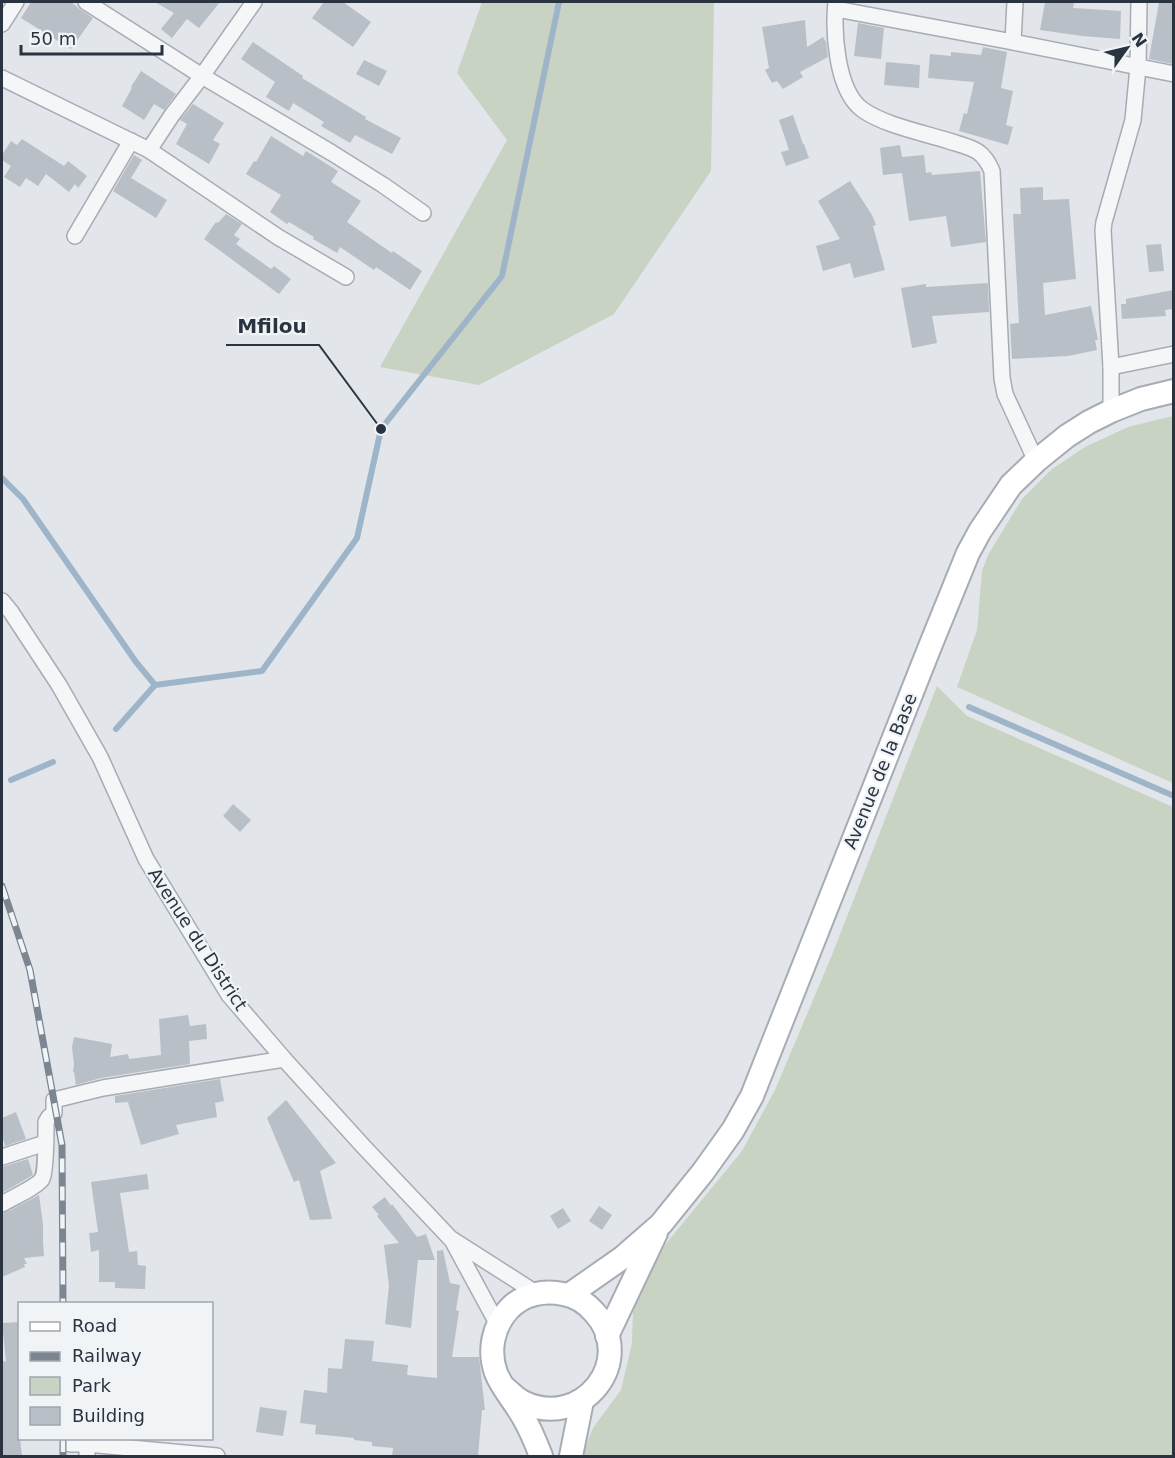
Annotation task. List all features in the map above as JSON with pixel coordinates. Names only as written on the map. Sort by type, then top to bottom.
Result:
[{"type":"main road","name":"Avenue de la Base","points":[[569,1295],[622,1258],[661,1224],[733,1130],[752,1096],[884,759],[968,553],[980,531],[1011,485],[1067,436],[1111,411],[1142,399],[1173,391]]},
{"type":"main road","name":"Avenue de la Base","points":[[607,1336],[661,1224]]},
{"type":"main road","name":"Avenue de la Base","points":[[536,1293],[553,1292],[569,1295],[586,1304],[600,1318],[607,1336],[608,1366],[602,1380],[582,1401]]},
{"type":"main road","points":[[536,1293],[513,1305],[504,1314],[493,1341],[492,1358],[497,1374],[524,1417],[542,1456]]},
{"type":"main road","points":[[505,1388],[521,1402],[541,1409],[562,1409],[582,1401]]},
{"type":"main road","points":[[571,1456],[582,1401]]},
{"type":"street","points":[[2,24],[16,2]]},
{"type":"street","points":[[86,2],[202,76],[332,153],[423,213]]},
{"type":"street","points":[[149,150],[172,114],[254,2]]},
{"type":"street","points":[[1013,42],[1015,2]]},
{"type":"street","points":[[1111,411],[1111,367],[1103,230],[1133,120],[1138,67],[1139,2]]},
{"type":"street","points":[[1036,461],[1005,394],[1002,378],[992,171],[988,161],[982,154],[971,148],[882,120],[861,109],[848,92],[841,75],[837,51],[836,5],[1173,74]]},
{"type":"street","points":[[2,78],[149,150],[278,237],[346,278]]},
{"type":"street","points":[[75,236],[131,141]]},
{"type":"street","points":[[1111,367],[1173,354]]},
{"type":"street","name":"Avenue du District","points":[[2,601],[59,685],[100,757],[146,859],[229,995],[363,1146],[450,1238],[536,1293]]},
{"type":"street","points":[[2,1204],[42,1179],[45,1171],[46,1122],[54,1113],[54,1100],[103,1088],[284,1059]]},
{"type":"street","points":[[2,1157],[45,1143]]},
{"type":"street","name":"Avenue du District","points":[[450,1238],[498,1325]]},
{"type":"street","points":[[70,1444],[87,1450],[217,1456]]},
{"type":"green space","points":[[482,2],[714,2],[711,171],[614,314],[479,385],[380,367],[507,140],[457,73]]},
{"type":"green space","points":[[1174,416],[1173,783],[957,687],[977,630],[982,571],[988,555],[1022,499],[1052,469],[1085,447],[1128,427]]},
{"type":"green space","points":[[937,686],[967,716],[1173,807],[1173,1456],[582,1456],[593,1428],[621,1390],[632,1343],[633,1311],[646,1273],[660,1251],[742,1151],[775,1090],[832,955]]},
{"type":"building","points":[[31,2],[71,2],[93,18],[71,49],[21,18]]},
{"type":"building","points":[[155,2],[220,2],[199,28],[187,19],[172,38],[161,29],[174,13]]},
{"type":"building","points":[[324,2],[343,2],[371,22],[353,47],[312,18]]},
{"type":"building","points":[[1045,2],[1074,2],[1073,8],[1121,11],[1120,39],[1040,30]]},
{"type":"building","points":[[1159,2],[1173,2],[1173,64],[1149,59]]},
{"type":"building","points":[[805,20],[807,47],[823,37],[828,57],[800,72],[803,77],[783,89],[777,81],[772,83],[765,70],[769,68],[762,27]]},
{"type":"building","points":[[858,23],[884,28],[881,59],[854,56]]},
{"type":"building","points":[[253,42],[303,76],[302,78],[366,117],[365,119],[401,138],[392,154],[355,135],[350,143],[321,126],[324,122],[293,103],[289,111],[266,97],[275,82],[241,59]]},
{"type":"building","points":[[983,47],[1007,52],[1001,88],[1013,91],[1006,125],[1013,127],[1008,145],[959,131],[964,113],[967,114],[974,82],[928,78],[930,54],[951,56],[951,52],[981,55]]},
{"type":"building","points":[[364,60],[387,71],[379,86],[356,74]]},
{"type":"building","points":[[886,62],[920,65],[919,88],[884,85]]},
{"type":"building","points":[[141,71],[176,94],[164,110],[154,104],[144,120],[122,106]]},
{"type":"building","points":[[193,104],[224,123],[213,140],[220,144],[209,164],[176,144],[187,124],[180,120]]},
{"type":"building","points":[[793,115],[809,158],[786,166],[781,152],[789,150],[779,120]]},
{"type":"building","points":[[271,136],[303,156],[306,151],[338,171],[331,182],[361,201],[347,222],[422,271],[410,290],[376,267],[374,270],[340,247],[337,253],[270,212],[281,195],[246,174]]},
{"type":"building","points":[[22,139],[64,166],[68,161],[87,176],[78,188],[75,184],[69,192],[46,174],[38,186],[26,178],[20,187],[4,177],[11,166],[2,160],[2,155],[11,141],[17,145]]},
{"type":"building","points":[[900,145],[902,157],[924,155],[926,173],[931,172],[932,175],[980,171],[986,242],[951,247],[946,216],[909,221],[902,173],[883,175],[880,148]]},
{"type":"building","points":[[134,155],[142,160],[131,178],[167,200],[156,218],[113,191]]},
{"type":"building","points":[[850,181],[876,225],[873,226],[885,270],[854,278],[850,263],[823,271],[816,246],[840,239],[818,201]]},
{"type":"building","points":[[1043,187],[1043,200],[1069,199],[1076,279],[1043,283],[1045,315],[1091,306],[1098,340],[1095,340],[1097,350],[1068,356],[1012,359],[1010,324],[1019,323],[1013,214],[1021,214],[1020,188]]},
{"type":"building","points":[[226,214],[242,224],[234,235],[240,239],[236,244],[271,269],[274,266],[291,279],[279,294],[204,239],[216,222],[218,223]]},
{"type":"building","points":[[1161,244],[1164,271],[1149,272],[1146,245]]},
{"type":"building","points":[[988,283],[989,312],[932,316],[937,343],[912,348],[901,288],[926,284],[926,287]]},
{"type":"building","points":[[1173,290],[1173,309],[1165,310],[1166,316],[1122,319],[1121,304],[1126,304],[1126,299]]},
{"type":"building","points":[[233,804],[251,820],[240,832],[223,816]]},
{"type":"building","points":[[188,1015],[190,1026],[206,1024],[207,1039],[189,1041],[190,1064],[101,1078],[76,1085],[73,1072],[74,1037],[112,1044],[110,1057],[128,1054],[129,1059],[161,1055],[159,1019]]},
{"type":"building","points":[[220,1079],[224,1101],[215,1103],[217,1117],[176,1125],[179,1134],[141,1145],[128,1102],[115,1103],[115,1096]]},
{"type":"building","points":[[286,1100],[336,1163],[320,1171],[332,1219],[310,1220],[299,1180],[294,1182],[267,1118]]},
{"type":"building","points":[[16,1112],[26,1139],[5,1146],[2,1135],[2,1118]]},
{"type":"building","points":[[28,1159],[33,1175],[2,1193],[2,1167]]},
{"type":"building","points":[[147,1174],[149,1189],[120,1193],[129,1252],[137,1251],[138,1265],[146,1266],[145,1289],[115,1288],[115,1282],[99,1282],[99,1250],[91,1252],[89,1233],[98,1232],[91,1182]]},
{"type":"building","points":[[39,1195],[44,1256],[24,1258],[27,1264],[24,1264],[25,1267],[2,1277],[2,1214]]},
{"type":"building","points":[[385,1197],[417,1237],[426,1234],[435,1260],[418,1260],[411,1328],[385,1324],[389,1286],[384,1245],[399,1243],[372,1207]]},
{"type":"building","points":[[599,1206],[612,1215],[602,1230],[589,1221]]},
{"type":"building","points":[[563,1208],[571,1221],[558,1229],[550,1216]]},
{"type":"building","points":[[443,1250],[450,1283],[460,1285],[456,1310],[459,1311],[452,1357],[479,1357],[485,1410],[482,1410],[478,1456],[392,1456],[393,1448],[372,1446],[372,1442],[354,1440],[354,1438],[315,1434],[316,1425],[300,1423],[304,1390],[327,1393],[328,1368],[342,1369],[345,1339],[374,1341],[372,1361],[408,1365],[407,1375],[437,1378],[437,1251]]},
{"type":"building","points":[[18,1322],[18,1440],[20,1440],[22,1456],[2,1456],[2,1362],[6,1361],[2,1323]]},
{"type":"building","points":[[260,1407],[287,1411],[283,1436],[256,1432]]},
{"type":"waterway","points":[[116,729],[155,685],[262,671],[357,538],[381,429],[502,276],[559,2]]},
{"type":"waterway","points":[[2,478],[23,499],[136,662],[155,685]]},
{"type":"waterway","points":[[969,707],[1174,796]]},
{"type":"waterway","points":[[11,780],[53,762]]},
{"type":"railway","points":[[2,886],[30,970],[62,1145],[63,1302]]},
{"type":"railway","points":[[63,1440],[63,1456]]},
{"type":"place","name":"Mfilou","points":[[381,429]]}]
